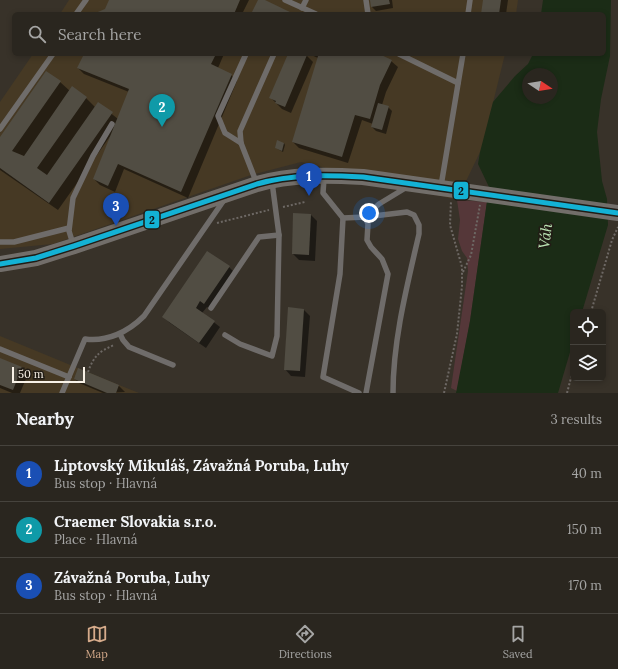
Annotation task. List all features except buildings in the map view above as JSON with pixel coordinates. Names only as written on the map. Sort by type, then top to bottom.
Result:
[{"type":"street","points":[[0,264],[36,258],[228,193],[264,182],[297,176],[324,175],[363,177],[618,213]]},
{"type":"lane","points":[[77,12],[86,0]]},
{"type":"lane","points":[[285,0],[311,12]]},
{"type":"lane","points":[[302,8],[306,0]]},
{"type":"lane","points":[[366,0],[368,12]]},
{"type":"lane","points":[[468,12],[470,0]]},
{"type":"lane","points":[[0,129],[52,56]]},
{"type":"lane","points":[[225,335],[240,344],[272,356],[277,336],[279,235],[276,209],[264,182],[241,144],[225,133],[218,116],[245,56]]},
{"type":"lane","points":[[241,144],[240,131],[273,56]]},
{"type":"lane","points":[[403,56],[458,83]]},
{"type":"lane","points":[[447,189],[458,83],[463,56]]},
{"type":"lane","points":[[74,246],[69,231],[73,198],[93,156],[112,124]]},
{"type":"lane","points":[[324,175],[323,194],[343,218],[340,274],[323,377],[359,393]]},
{"type":"lane","points":[[365,217],[379,204],[412,184]]},
{"type":"lane","points":[[62,393],[85,340],[97,341],[120,334],[136,324],[144,316],[228,193]]},
{"type":"lane","points":[[343,218],[407,212],[414,215],[419,225],[419,234],[403,306],[393,370],[392,393]]},
{"type":"lane","points":[[365,217],[368,224],[367,240],[382,259],[388,274],[366,393]]},
{"type":"lane","points":[[0,242],[14,242],[69,228]]},
{"type":"lane","points":[[211,308],[259,237],[279,235]]},
{"type":"lane","points":[[120,334],[128,347],[173,365]]},
{"type":"lane","points":[[0,349],[69,376]]},
{"type":"path","points":[[444,393],[456,334],[462,286],[462,267],[450,225],[447,189]]},
{"type":"path","points":[[462,273],[471,255],[482,194]]},
{"type":"path","points":[[217,222],[305,202]]},
{"type":"path","points":[[592,309],[612,240],[618,227]]},
{"type":"path","points":[[88,372],[93,358],[104,349],[123,340]]},
{"type":"path","points":[[567,393],[570,381]]},
{"type":"shaded area","points":[[69,0],[518,0],[516,12],[61,12]]},
{"type":"shaded area","points":[[32,56],[505,56],[489,119],[494,155],[480,152],[457,200],[301,162],[251,175],[53,244],[0,249],[0,102]]},
{"type":"shaded area","points":[[457,200],[487,202],[470,321],[457,391],[451,388],[468,271],[467,258],[462,251],[458,239],[460,220]]},
{"type":"shaded area","points":[[0,336],[119,385],[139,393],[0,393]]},
{"type":"water","name":"Váh","points":[[543,0],[611,0],[610,56],[601,99],[597,132],[602,181],[607,199],[608,225],[583,309],[570,309],[570,352],[558,393],[456,393],[470,321],[489,187],[478,164],[493,102],[522,70],[522,104],[558,104],[558,68],[524,68],[528,64],[532,56],[606,56],[606,12],[541,12]]},
{"type":"transit line","name":"2","points":[[0,264],[36,258],[257,184],[283,178],[323,176],[363,177],[618,213]]},
{"type":"place","name":"Craemer Slovakia s.r.o.","points":[[162,127]]},
{"type":"place","name":"Liptovský Mikuláš, Závažná Poruba, Luhy","points":[[309,196]]},
{"type":"place","name":"Závažná Poruba, Luhy","points":[[116,226]]}]
